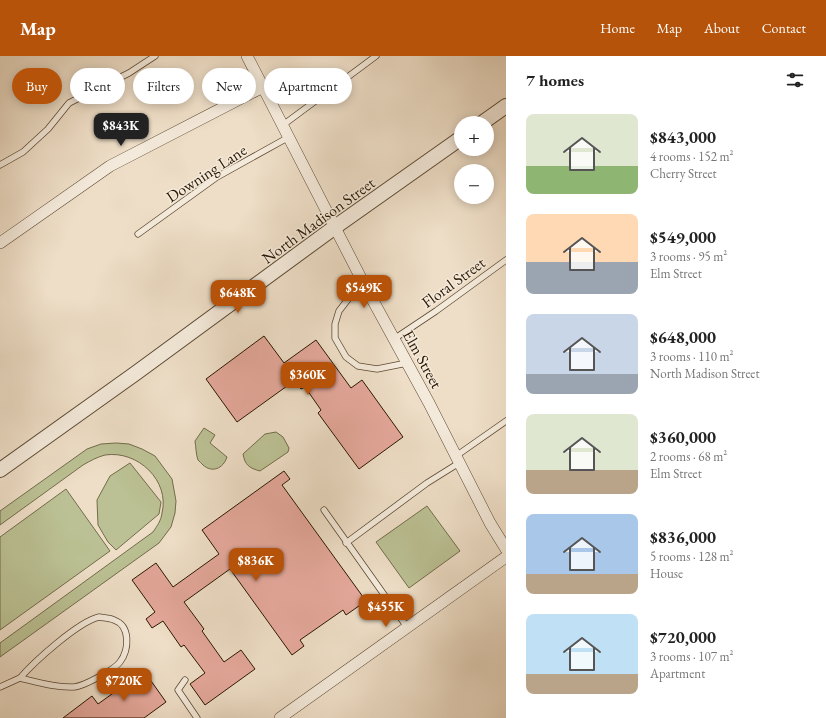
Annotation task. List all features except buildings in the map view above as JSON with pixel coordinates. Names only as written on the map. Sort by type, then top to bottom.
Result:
[{"type":"street","name":"Elm Street","points":[[247,56],[366,288],[458,459],[490,523],[506,549]]},
{"type":"street","points":[[0,243],[110,166],[263,87]]},
{"type":"street","points":[[492,116],[506,106]]},
{"type":"street","name":"North Madison Street","points":[[0,470],[136,373],[335,227],[454,143]]},
{"type":"street","points":[[280,718],[506,557]]},
{"type":"lane","points":[[0,165],[23,152],[48,129],[69,103],[129,73],[155,56]]},
{"type":"lane","points":[[283,125],[376,56]]},
{"type":"lane","name":"Downing Lane","points":[[138,234],[216,177],[289,137]]},
{"type":"lane","name":"Floral Street","points":[[394,339],[436,311],[506,260]]},
{"type":"lane","points":[[366,288],[349,298],[339,311],[335,324],[335,338],[346,357],[358,366],[378,369],[407,363]]},
{"type":"lane","points":[[346,543],[427,483],[506,421]]},
{"type":"lane","points":[[324,510],[407,627]]},
{"type":"lane","points":[[0,687],[20,678],[35,662],[93,619],[99,617],[114,620],[123,625],[127,635],[125,653],[119,663],[90,682],[75,686],[50,685],[20,678]]},
{"type":"lane","points":[[185,680],[178,690],[197,718]]},
{"type":"green space","points":[[204,428],[215,435],[210,443],[227,457],[220,467],[210,469],[203,465],[197,458],[195,441]]},
{"type":"green space","points":[[276,432],[283,437],[289,448],[288,452],[260,471],[248,466],[243,454],[265,434]]},
{"type":"green space","points":[[101,444],[129,444],[155,456],[172,479],[176,501],[175,513],[171,527],[159,543],[0,657],[0,643],[153,532],[159,523],[163,501],[161,490],[156,479],[149,470],[129,457],[105,455],[83,465],[0,525],[0,511],[87,449]]},
{"type":"green space","points":[[130,463],[161,502],[159,514],[116,550],[108,542],[98,525],[97,500],[110,476]]},
{"type":"green space","points":[[66,489],[110,551],[0,630],[0,537]]},
{"type":"green space","points":[[427,506],[460,551],[409,588],[376,542]]}]
